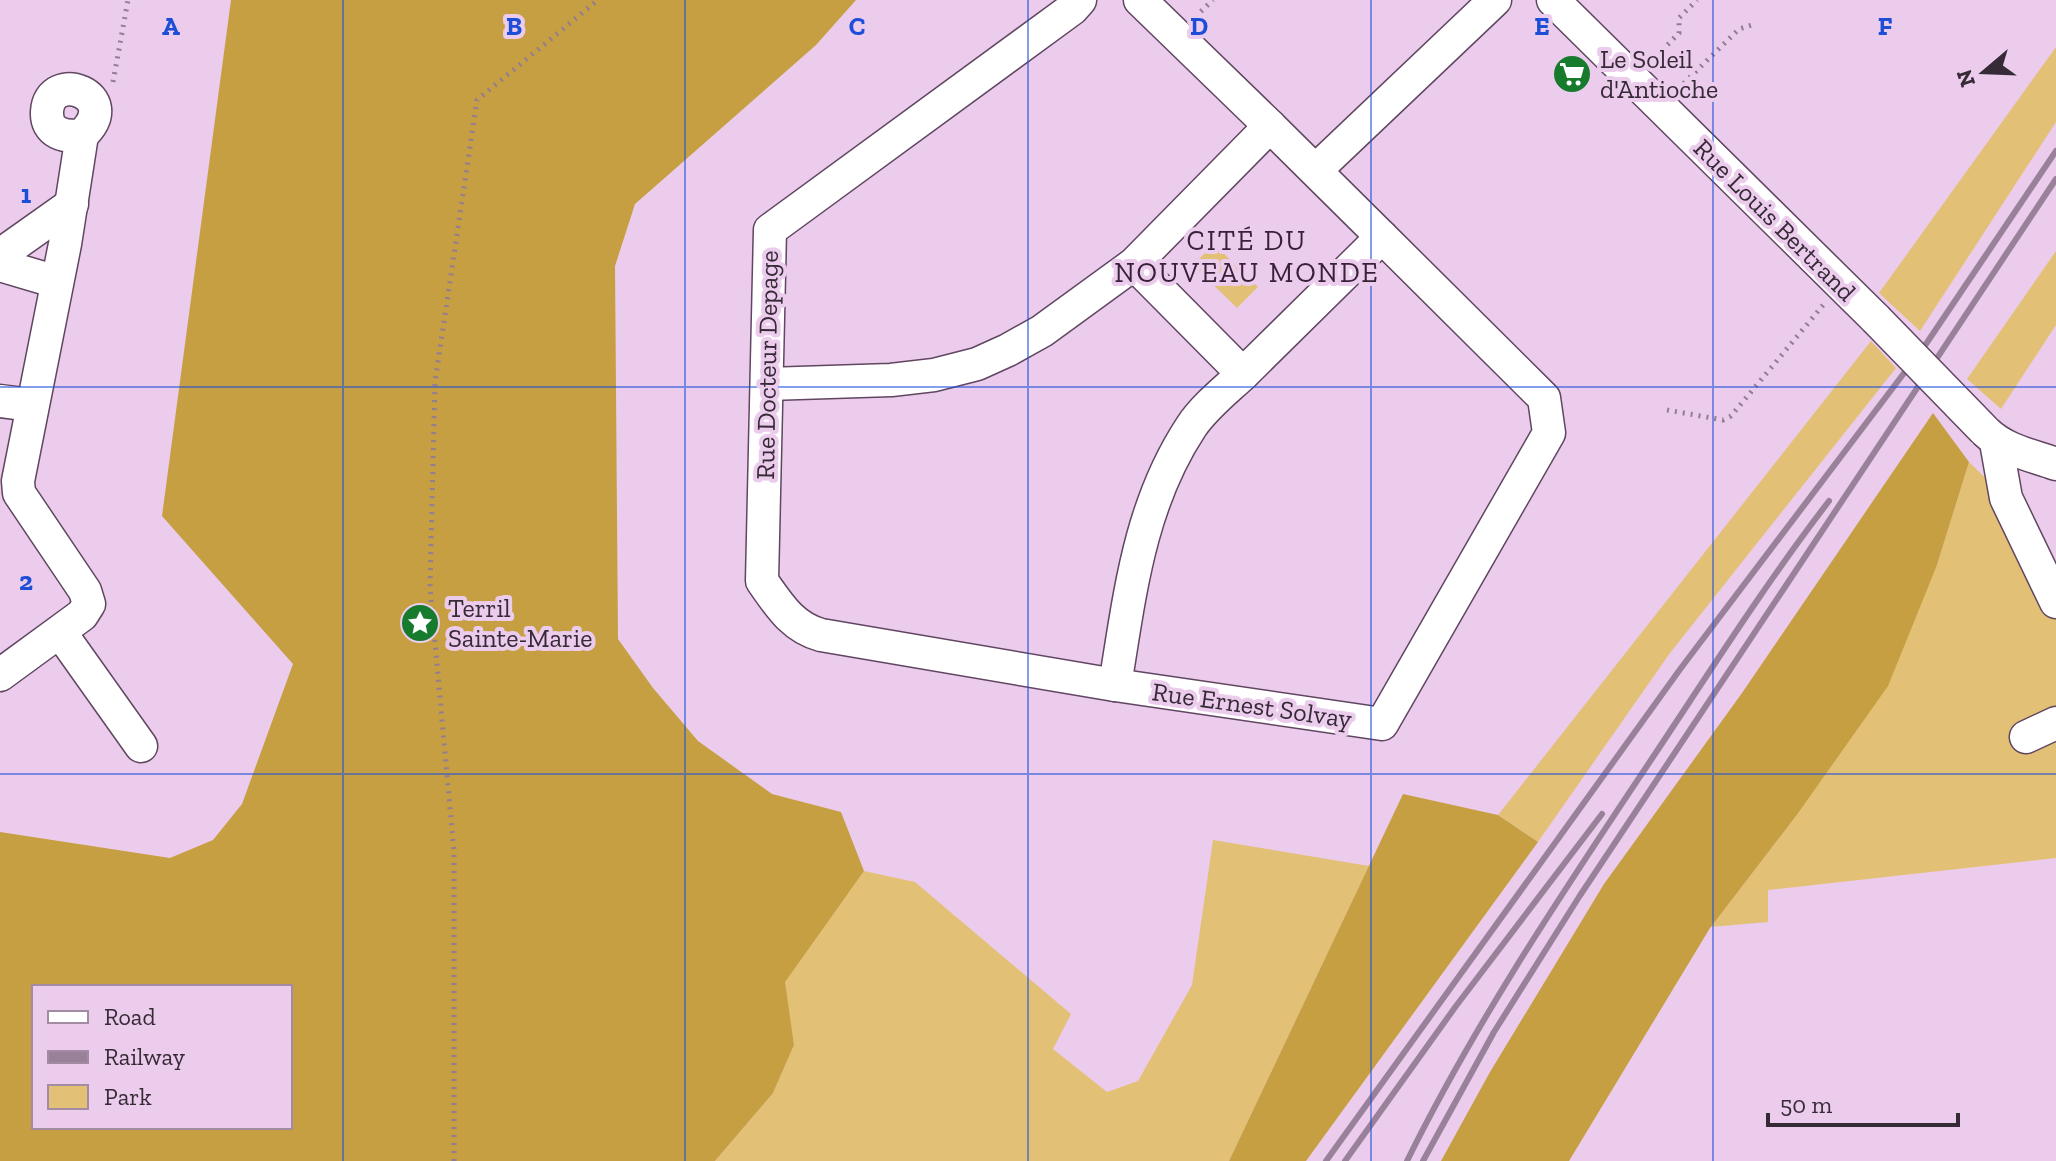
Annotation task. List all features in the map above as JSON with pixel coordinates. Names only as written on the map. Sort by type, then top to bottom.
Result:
[{"type":"street","name":"Rue Docteur Depage","points":[[804,630],[785,614],[762,581],[770,230],[1072,9],[1080,0]]},
{"type":"street","points":[[1115,685],[1138,547],[1161,481],[1192,424],[1382,237],[1140,0]]},
{"type":"street","points":[[1316,170],[1495,0]]},
{"type":"street","name":"Rue Louis Bertrand","points":[[1553,0],[1990,436]]},
{"type":"street","points":[[0,675],[82,615],[89,604],[85,591],[19,493],[18,481],[89,124]]},
{"type":"street","points":[[768,384],[891,380],[934,375],[977,364],[1042,331],[1134,264],[1270,126]]},
{"type":"street","points":[[0,255],[72,204]]},
{"type":"street","name":"Rue Ernest Solvay","points":[[804,630],[1115,685],[1382,724],[1549,433],[1544,398],[1382,237]]},
{"type":"street","points":[[0,263],[57,282]]},
{"type":"street","points":[[1134,264],[1243,374]]},
{"type":"street","points":[[0,401],[32,405]]},
{"type":"street","points":[[1990,436],[2024,455],[2056,464]]},
{"type":"street","points":[[1990,436],[2006,498],[2056,602]]},
{"type":"street","points":[[60,632],[141,746]]},
{"type":"street","points":[[2026,737],[2056,723]]},
{"type":"path","points":[[89,124],[109,104],[128,0]]},
{"type":"path","points":[[454,1161],[454,852],[430,587],[435,382],[477,100],[598,0]]},
{"type":"path","points":[[1633,79],[1679,33],[1679,18],[1697,0]]},
{"type":"path","points":[[1660,106],[1739,29],[1755,24]]},
{"type":"path","points":[[1667,410],[1723,420],[1731,416],[1840,285]]},
{"type":"green space","points":[[2056,47],[2056,122],[1920,331],[1879,293]]},
{"type":"green space","points":[[1214,244],[1258,287],[1237,308],[1193,265]]},
{"type":"green space","points":[[2056,251],[2056,325],[2001,409],[1967,379]]},
{"type":"green space","points":[[1871,341],[1896,368],[1670,653],[1538,842],[1498,815]]},
{"type":"green space","points":[[1969,462],[2006,498],[2056,602],[2056,858],[1768,890],[1768,922],[1710,927],[1796,816],[1937,565]]},
{"type":"green space","points":[[1213,840],[1369,866],[1229,1161],[715,1161],[773,1093],[794,1045],[784,982],[864,871],[915,882],[1071,1014],[1053,1049],[1107,1092],[1138,1081],[1192,985]]},
{"type":"shaded area","name":"Terril Sainte-Marie","points":[[231,0],[856,0],[816,45],[635,204],[615,266],[618,639],[653,688],[698,741],[772,794],[841,812],[864,871],[785,982],[794,1045],[773,1093],[715,1161],[0,1161],[0,832],[170,858],[213,840],[242,804],[293,664],[162,516]]},
{"type":"shaded area","points":[[1933,413],[1969,462],[1937,565],[1888,686],[1796,816],[1710,928],[1569,1161],[1441,1161],[1490,1072],[1604,884],[1742,693]]},
{"type":"shaded area","points":[[1403,794],[1498,815],[1538,842],[1306,1161],[1229,1161]]},
{"type":"railway","points":[[1326,1161],[1681,668],[1926,344],[2056,151]]},
{"type":"railway","points":[[1423,1161],[1494,1032],[1579,897],[2056,179]]},
{"type":"railway","points":[[1407,1161],[1460,1061],[1549,915],[1734,635],[1829,501]]},
{"type":"railway","points":[[1345,1161],[1456,1006],[1602,814]]},
{"type":"place","name":"Le Soleil d'Antioche","points":[[1572,74]]},
{"type":"place","name":"Terril Sainte-Marie","points":[[420,623]]},
{"type":"district","name":"CITÉ DU NOUVEAU MONDE","points":[[1247,256]]}]
